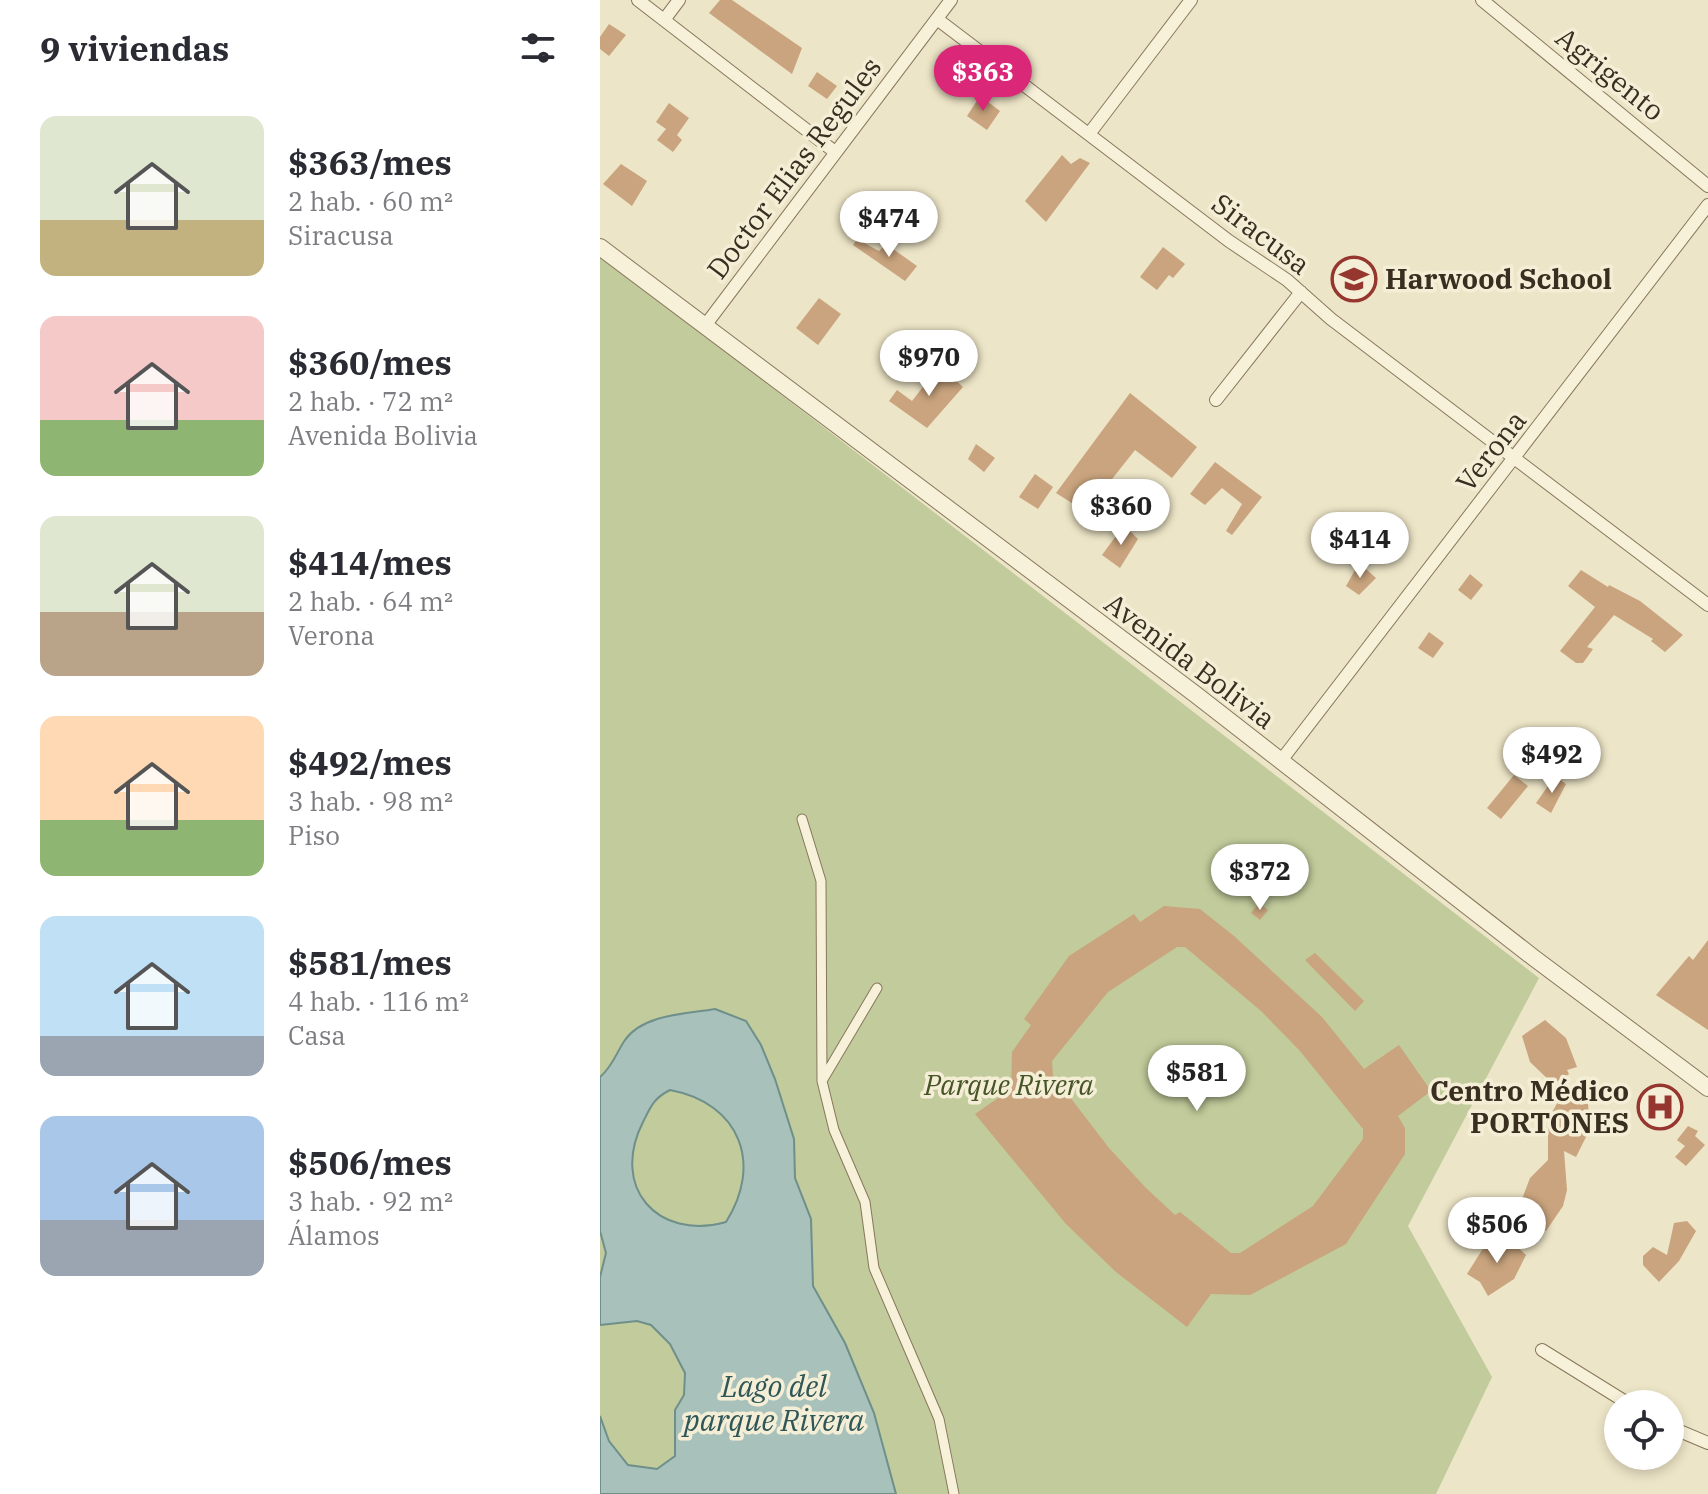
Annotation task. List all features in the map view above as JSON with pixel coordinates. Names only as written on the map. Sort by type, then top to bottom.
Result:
[{"type":"street","points":[[638,0],[835,152]]},
{"type":"street","points":[[664,20],[679,0]]},
{"type":"street","name":"Doctor Elias Regules","points":[[704,327],[951,0]]},
{"type":"street","points":[[1089,134],[1191,0]]},
{"type":"street","name":"Agrigento","points":[[1482,0],[1708,186]]},
{"type":"street","name":"Siracusa","points":[[937,19],[1301,292],[1708,605]]},
{"type":"street","name":"Verona","points":[[1280,762],[1708,205]]},
{"type":"street","name":"Avenida Bolivia","points":[[600,247],[1708,1088]]},
{"type":"street","points":[[1216,400],[1301,292]]},
{"type":"street","points":[[802,819],[821,881],[822,1081],[834,1130],[865,1202],[874,1268],[939,1419],[954,1494]]},
{"type":"street","points":[[822,1081],[877,988]]},
{"type":"street","points":[[1542,1350],[1606,1390]]},
{"type":"street","points":[[1684,1433],[1708,1443]]},
{"type":"green space","name":"Parque Rivera","points":[[600,255],[1539,978],[1408,1226],[1492,1377],[1436,1494],[600,1494]]},
{"type":"water","name":"Lago del parque Rivera","points":[[715,1009],[746,1021],[761,1045],[775,1079],[794,1139],[795,1178],[811,1219],[813,1286],[845,1343],[874,1413],[896,1494],[600,1494],[600,1416],[609,1441],[628,1465],[657,1469],[675,1456],[675,1410],[684,1395],[685,1373],[670,1344],[651,1325],[637,1321],[600,1325],[600,1277],[606,1253],[600,1231],[600,1077],[625,1040],[643,1025],[666,1017]],"holes":[[[670,1090],[694,1097],[728,1122],[738,1139],[743,1158],[743,1179],[726,1222],[701,1226],[679,1224],[661,1216],[646,1204],[632,1168],[634,1146],[643,1122],[657,1099]]]},
{"type":"building","points":[[720,0],[732,0],[802,48],[792,74],[709,13]]},
{"type":"building","points":[[609,24],[626,35],[609,56],[600,49],[600,37]]},
{"type":"building","points":[[817,72],[837,86],[827,99],[808,86]]},
{"type":"building","points":[[980,96],[1000,111],[987,130],[967,116]]},
{"type":"building","points":[[669,103],[689,118],[677,135],[682,140],[673,152],[657,140],[666,129],[656,122]]},
{"type":"building","points":[[1062,155],[1071,164],[1080,158],[1090,163],[1046,222],[1025,201]]},
{"type":"building","points":[[621,164],[647,181],[632,206],[603,184]]},
{"type":"building","points":[[857,239],[879,251],[886,244],[917,266],[905,281],[853,245]]},
{"type":"building","points":[[1163,247],[1185,264],[1173,278],[1169,275],[1157,290],[1140,277]]},
{"type":"building","points":[[819,298],[841,314],[818,345],[796,328]]},
{"type":"building","points":[[940,365],[963,387],[927,428],[889,401],[897,390],[912,401]]},
{"type":"building","points":[[1130,393],[1197,447],[1172,478],[1135,450],[1086,512],[1056,493]]},
{"type":"building","points":[[976,444],[995,458],[984,472],[968,459]]},
{"type":"building","points":[[1215,462],[1262,497],[1232,535],[1226,531],[1242,504],[1222,488],[1205,505],[1190,494]]},
{"type":"building","points":[[1035,474],[1053,487],[1038,509],[1019,497]]},
{"type":"building","points":[[1124,525],[1138,539],[1120,568],[1102,555]]},
{"type":"building","points":[[1359,563],[1376,578],[1359,595],[1346,586]]},
{"type":"building","points":[[1581,570],[1608,587],[1640,601],[1683,635],[1665,652],[1651,641],[1653,639],[1614,615],[1587,647],[1593,649],[1583,663],[1576,663],[1560,651],[1595,607],[1568,586]]},
{"type":"building","points":[[1470,574],[1483,585],[1471,600],[1458,590]]},
{"type":"building","points":[[1429,632],[1444,643],[1433,658],[1418,648]]},
{"type":"building","points":[[1514,775],[1528,786],[1501,819],[1487,808]]},
{"type":"building","points":[[1555,776],[1566,784],[1551,813],[1536,803]]},
{"type":"building","points":[[1259,903],[1268,910],[1260,920],[1251,913]]},
{"type":"building","points":[[1164,906],[1200,909],[1322,1017],[1364,1069],[1399,1045],[1431,1091],[1398,1116],[1405,1128],[1405,1154],[1346,1244],[1250,1295],[1211,1294],[1187,1327],[1116,1272],[1066,1224],[975,1114],[1011,1089],[1012,1052],[1031,1025],[1024,1019],[1069,956],[1134,914],[1140,922]],"holes":[[[1177,947],[1185,947],[1261,1011],[1300,1051],[1363,1129],[1363,1139],[1313,1206],[1240,1253],[1231,1253],[1180,1212],[1175,1215],[1146,1188],[1109,1148],[1053,1075],[1052,1061],[1108,992]]]},
{"type":"building","points":[[1708,940],[1708,1030],[1656,995],[1689,956],[1693,960]]},
{"type":"building","points":[[1315,953],[1364,1001],[1355,1011],[1305,960]]},
{"type":"building","points":[[1545,1020],[1566,1038],[1577,1067],[1567,1070],[1569,1074],[1553,1084],[1530,1062],[1522,1036]]},
{"type":"building","points":[[1561,1096],[1588,1103],[1590,1129],[1576,1157],[1564,1151],[1567,1190],[1563,1206],[1546,1231],[1537,1224],[1536,1229],[1518,1221],[1519,1207],[1530,1178],[1548,1160],[1548,1120]]},
{"type":"building","points":[[1688,1126],[1698,1131],[1695,1136],[1705,1145],[1686,1166],[1675,1157],[1685,1146],[1677,1140]]},
{"type":"building","points":[[1687,1221],[1696,1231],[1679,1261],[1659,1282],[1643,1265],[1643,1256],[1653,1247],[1667,1255],[1674,1223]]},
{"type":"building","points":[[1506,1236],[1526,1255],[1514,1279],[1488,1296],[1480,1282],[1467,1274],[1482,1250]]},
{"type":"place","name":"Harwood School","points":[[1354,279]]},
{"type":"place","name":"Centro Médico PORTONES","points":[[1660,1107]]}]
